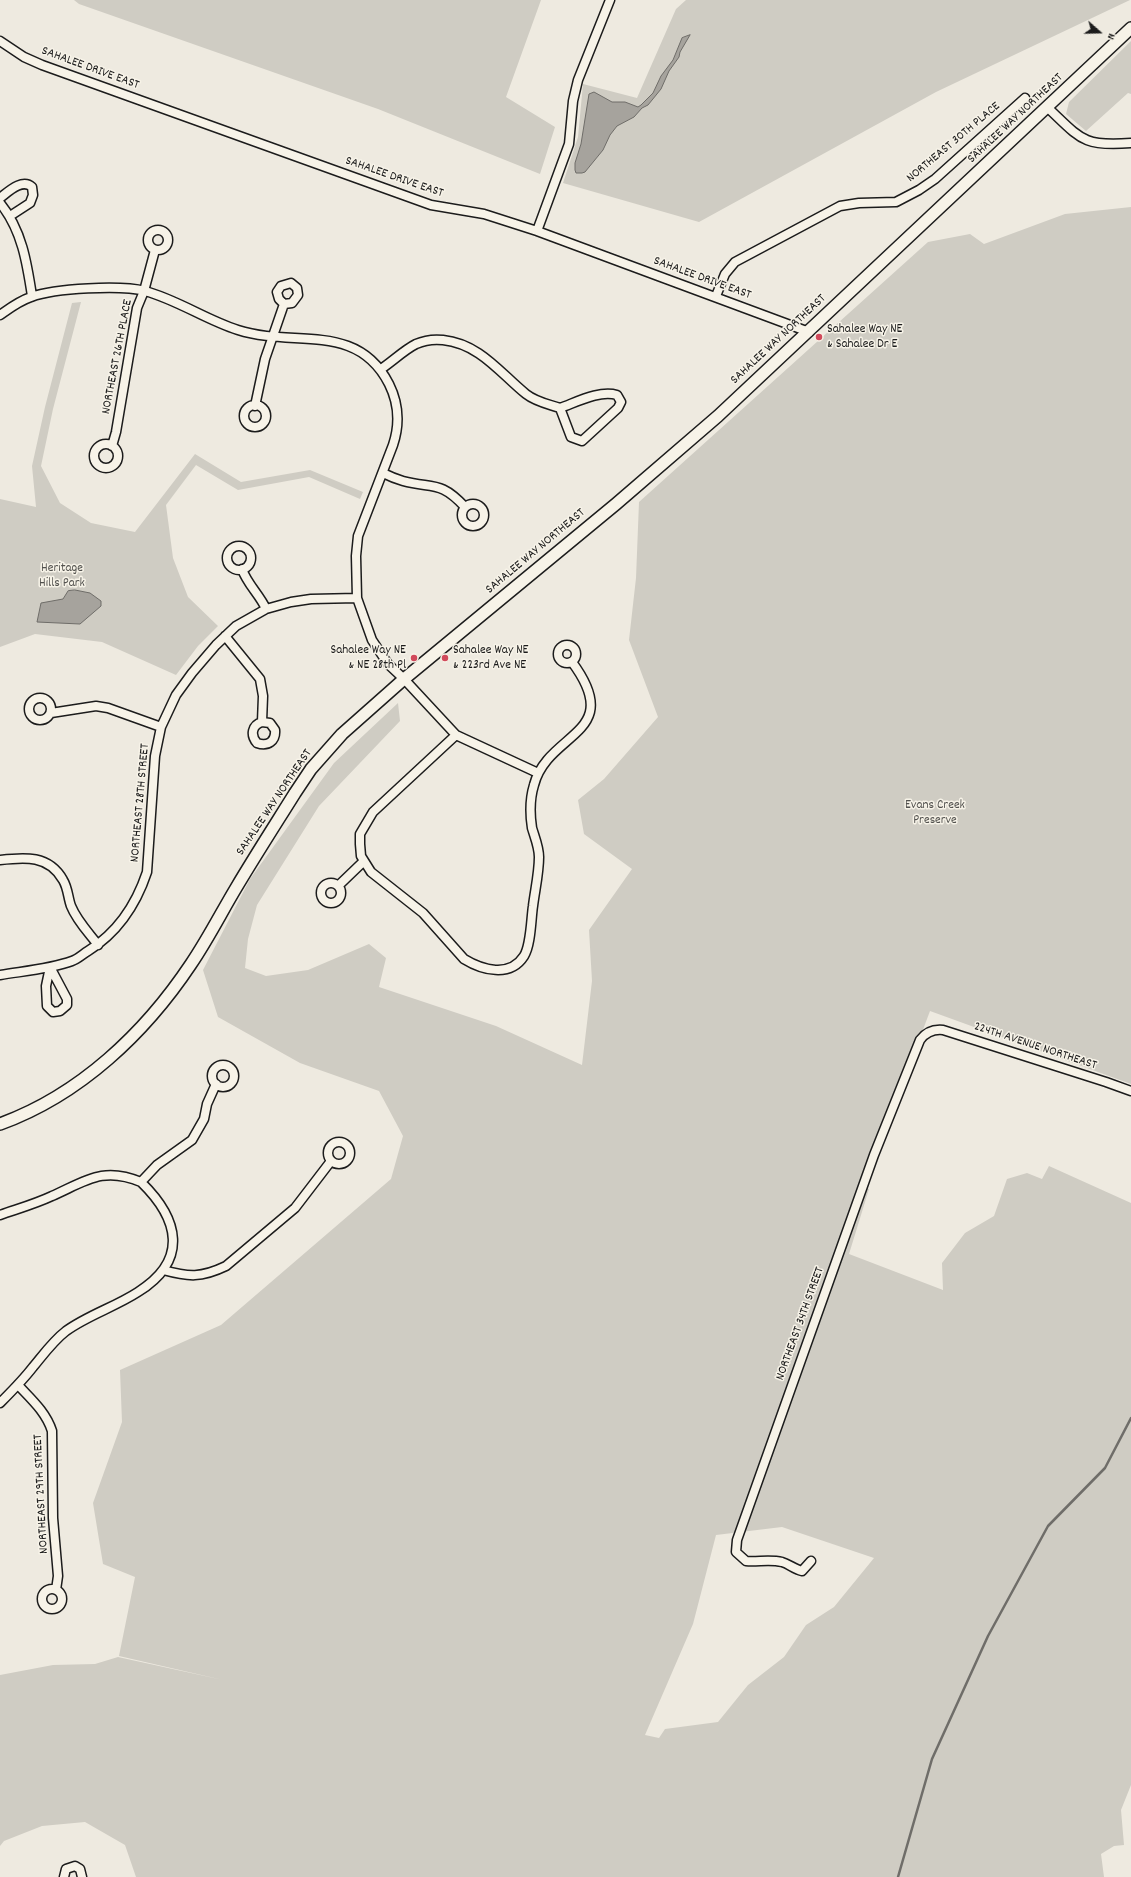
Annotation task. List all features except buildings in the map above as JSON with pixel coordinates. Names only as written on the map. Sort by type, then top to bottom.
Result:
[{"type":"main road","name":"SAHALEE WAY NORTHEAST","points":[[0,1124],[31,1110],[69,1088],[88,1075],[135,1035],[162,1004],[192,963],[255,857],[312,770],[342,734],[404,678],[616,504],[718,416],[1048,108],[1131,28]]},
{"type":"street","points":[[537,231],[569,144],[573,101],[578,80],[610,0]]},
{"type":"street","name":"SAHALEE DRIVE EAST","points":[[0,41],[24,57],[42,65],[431,205],[490,216],[537,231],[716,296],[809,332]]},
{"type":"street","name":"NORTHEAST 30TH PLACE","points":[[716,296],[725,274],[735,262],[840,206],[859,203],[896,202],[919,190],[935,179],[1025,98]]},
{"type":"street","points":[[1048,108],[1086,140],[1104,145],[1131,143]]},
{"type":"street","points":[[0,198],[17,186],[26,183],[32,187],[33,195],[30,204],[10,216]]},
{"type":"street","points":[[0,203],[10,216],[19,236],[27,263],[32,296]]},
{"type":"street","name":"NORTHEAST 26TH PLACE","points":[[112,446],[116,432],[137,308],[144,291],[155,250]]},
{"type":"street","points":[[0,316],[14,305],[32,296],[71,290],[113,288],[144,291],[169,300],[238,330],[274,338],[334,341],[349,345],[361,351],[382,369],[397,405],[398,420],[397,433],[358,536],[356,556],[357,598],[363,620],[372,640],[388,664],[404,678],[456,735],[538,773]]},
{"type":"street","points":[[255,406],[261,372],[274,338],[284,304]]},
{"type":"street","points":[[382,369],[416,344],[425,340],[450,340],[465,345],[478,352],[527,395],[538,401],[560,408],[603,394],[612,393],[617,395],[621,402],[618,408],[582,441],[571,437],[560,408]]},
{"type":"street","points":[[383,473],[404,481],[440,488],[456,497],[465,506]]},
{"type":"street","points":[[242,569],[244,576],[266,609]]},
{"type":"street","name":"NORTHEAST 28TH STREET","points":[[0,975],[50,967],[73,960],[98,945],[115,930],[129,911],[141,890],[147,872],[154,756],[161,727],[176,695],[225,636],[236,626],[266,609],[291,602],[311,599],[357,598]]},
{"type":"street","points":[[225,636],[260,679],[262,696],[262,722]]},
{"type":"street","points":[[456,735],[374,812],[360,834],[360,844],[364,861],[371,872],[423,913],[464,959],[472,964],[496,971],[505,970],[513,966],[524,956],[529,941],[539,858],[538,847],[532,827],[532,796],[534,785],[538,773],[550,758],[581,729],[591,710],[589,689],[583,676],[572,662]]},
{"type":"street","points":[[51,713],[96,706],[108,708],[161,727]]},
{"type":"street","points":[[0,860],[24,857],[36,858],[54,868],[64,880],[69,892],[71,906],[98,945]]},
{"type":"street","points":[[338,886],[364,861]]},
{"type":"street","points":[[50,967],[67,999],[67,1005],[60,1011],[53,1012],[46,1006],[46,986],[50,967]]},
{"type":"street","name":"224TH AVENUE NORTHEAST","points":[[931,1031],[943,1030],[1131,1091]]},
{"type":"street","name":"NORTHEAST 34TH STREET","points":[[811,1561],[802,1571],[794,1569],[783,1562],[746,1562],[736,1552],[737,1540],[874,1155],[920,1040],[924,1034],[931,1031]]},
{"type":"street","points":[[141,1182],[157,1165],[192,1140],[204,1119],[207,1104],[216,1084]]},
{"type":"street","points":[[163,1270],[186,1276],[200,1276],[213,1273],[226,1266],[295,1208],[332,1161]]},
{"type":"street","points":[[0,1216],[50,1197],[85,1180],[104,1174],[117,1174],[141,1182],[157,1200],[172,1227],[174,1238],[169,1258],[163,1270],[138,1292],[79,1322],[64,1332],[18,1385],[0,1403]]},
{"type":"street","name":"NORTHEAST 29TH STREET","points":[[18,1385],[43,1412],[49,1422],[52,1432],[53,1518],[58,1576],[56,1590]]},
{"type":"street","points":[[64,1877],[66,1869],[74,1866],[80,1869],[82,1877]]},
{"type":"green space","points":[[74,0],[541,0],[506,97],[555,127],[540,174],[378,109],[79,4]]},
{"type":"green space","points":[[686,0],[1130,0],[936,92],[699,222],[563,183],[578,137],[583,84],[637,98],[676,9]]},
{"type":"green space","points":[[1131,41],[1131,94],[1128,93],[1086,131],[1066,114],[1069,102]]},
{"type":"green space","name":"Evans Creek Preserve","points":[[1131,207],[1131,1084],[930,1011],[864,1187],[869,1189],[849,1254],[943,1290],[942,1263],[965,1233],[994,1216],[1007,1179],[1027,1173],[1042,1179],[1049,1166],[1131,1203],[1131,1785],[1121,1810],[1124,1845],[1114,1846],[1101,1854],[1104,1877],[136,1877],[125,1845],[85,1822],[42,1826],[4,1841],[0,1846],[0,1675],[53,1665],[95,1664],[118,1657],[223,1680],[119,1656],[135,1577],[103,1564],[93,1503],[122,1422],[120,1370],[221,1325],[391,1179],[403,1136],[379,1091],[300,1063],[218,1017],[203,970],[250,879],[334,763],[398,703],[400,721],[319,806],[257,905],[248,939],[245,968],[266,976],[308,970],[369,944],[386,958],[379,987],[496,1026],[582,1065],[592,981],[589,930],[632,869],[584,834],[578,800],[604,779],[658,717],[629,640],[636,578],[639,502],[928,242],[970,234],[984,244],[1065,214]],"holes":[[[782,1527],[874,1558],[834,1607],[806,1625],[784,1657],[748,1685],[718,1722],[665,1729],[659,1738],[645,1735],[693,1624],[716,1535]]]},
{"type":"green space","name":"Heritage Hills Park","points":[[81,302],[53,409],[41,466],[60,503],[91,523],[135,532],[195,454],[241,482],[310,470],[363,492],[360,499],[309,477],[238,490],[196,465],[166,505],[173,558],[188,597],[218,626],[198,646],[176,675],[102,642],[35,634],[0,647],[0,499],[36,507],[32,466],[45,407],[72,303]]},
{"type":"shaded area","points":[[690,35],[680,52],[679,57],[669,71],[661,89],[648,105],[642,108],[634,117],[617,126],[610,135],[603,150],[585,172],[576,173],[575,163],[581,144],[589,94],[594,92],[612,102],[625,102],[638,107],[653,93],[661,76],[673,60],[682,38]]},
{"type":"shaded area","points":[[75,590],[90,593],[101,601],[101,606],[80,624],[37,622],[41,603],[63,599],[68,591]]},
{"type":"waterway","points":[[898,1877],[932,1759],[988,1636],[1048,1526],[1105,1468],[1131,1418]]},
{"type":"place","name":"Sahalee Way NE & Sahalee Dr E","points":[[819,337]]},
{"type":"place","name":"Sahalee Way NE & NE 28th Pl","points":[[414,658]]},
{"type":"place","name":"Sahalee Way NE & 223rd Ave NE","points":[[445,658]]}]
